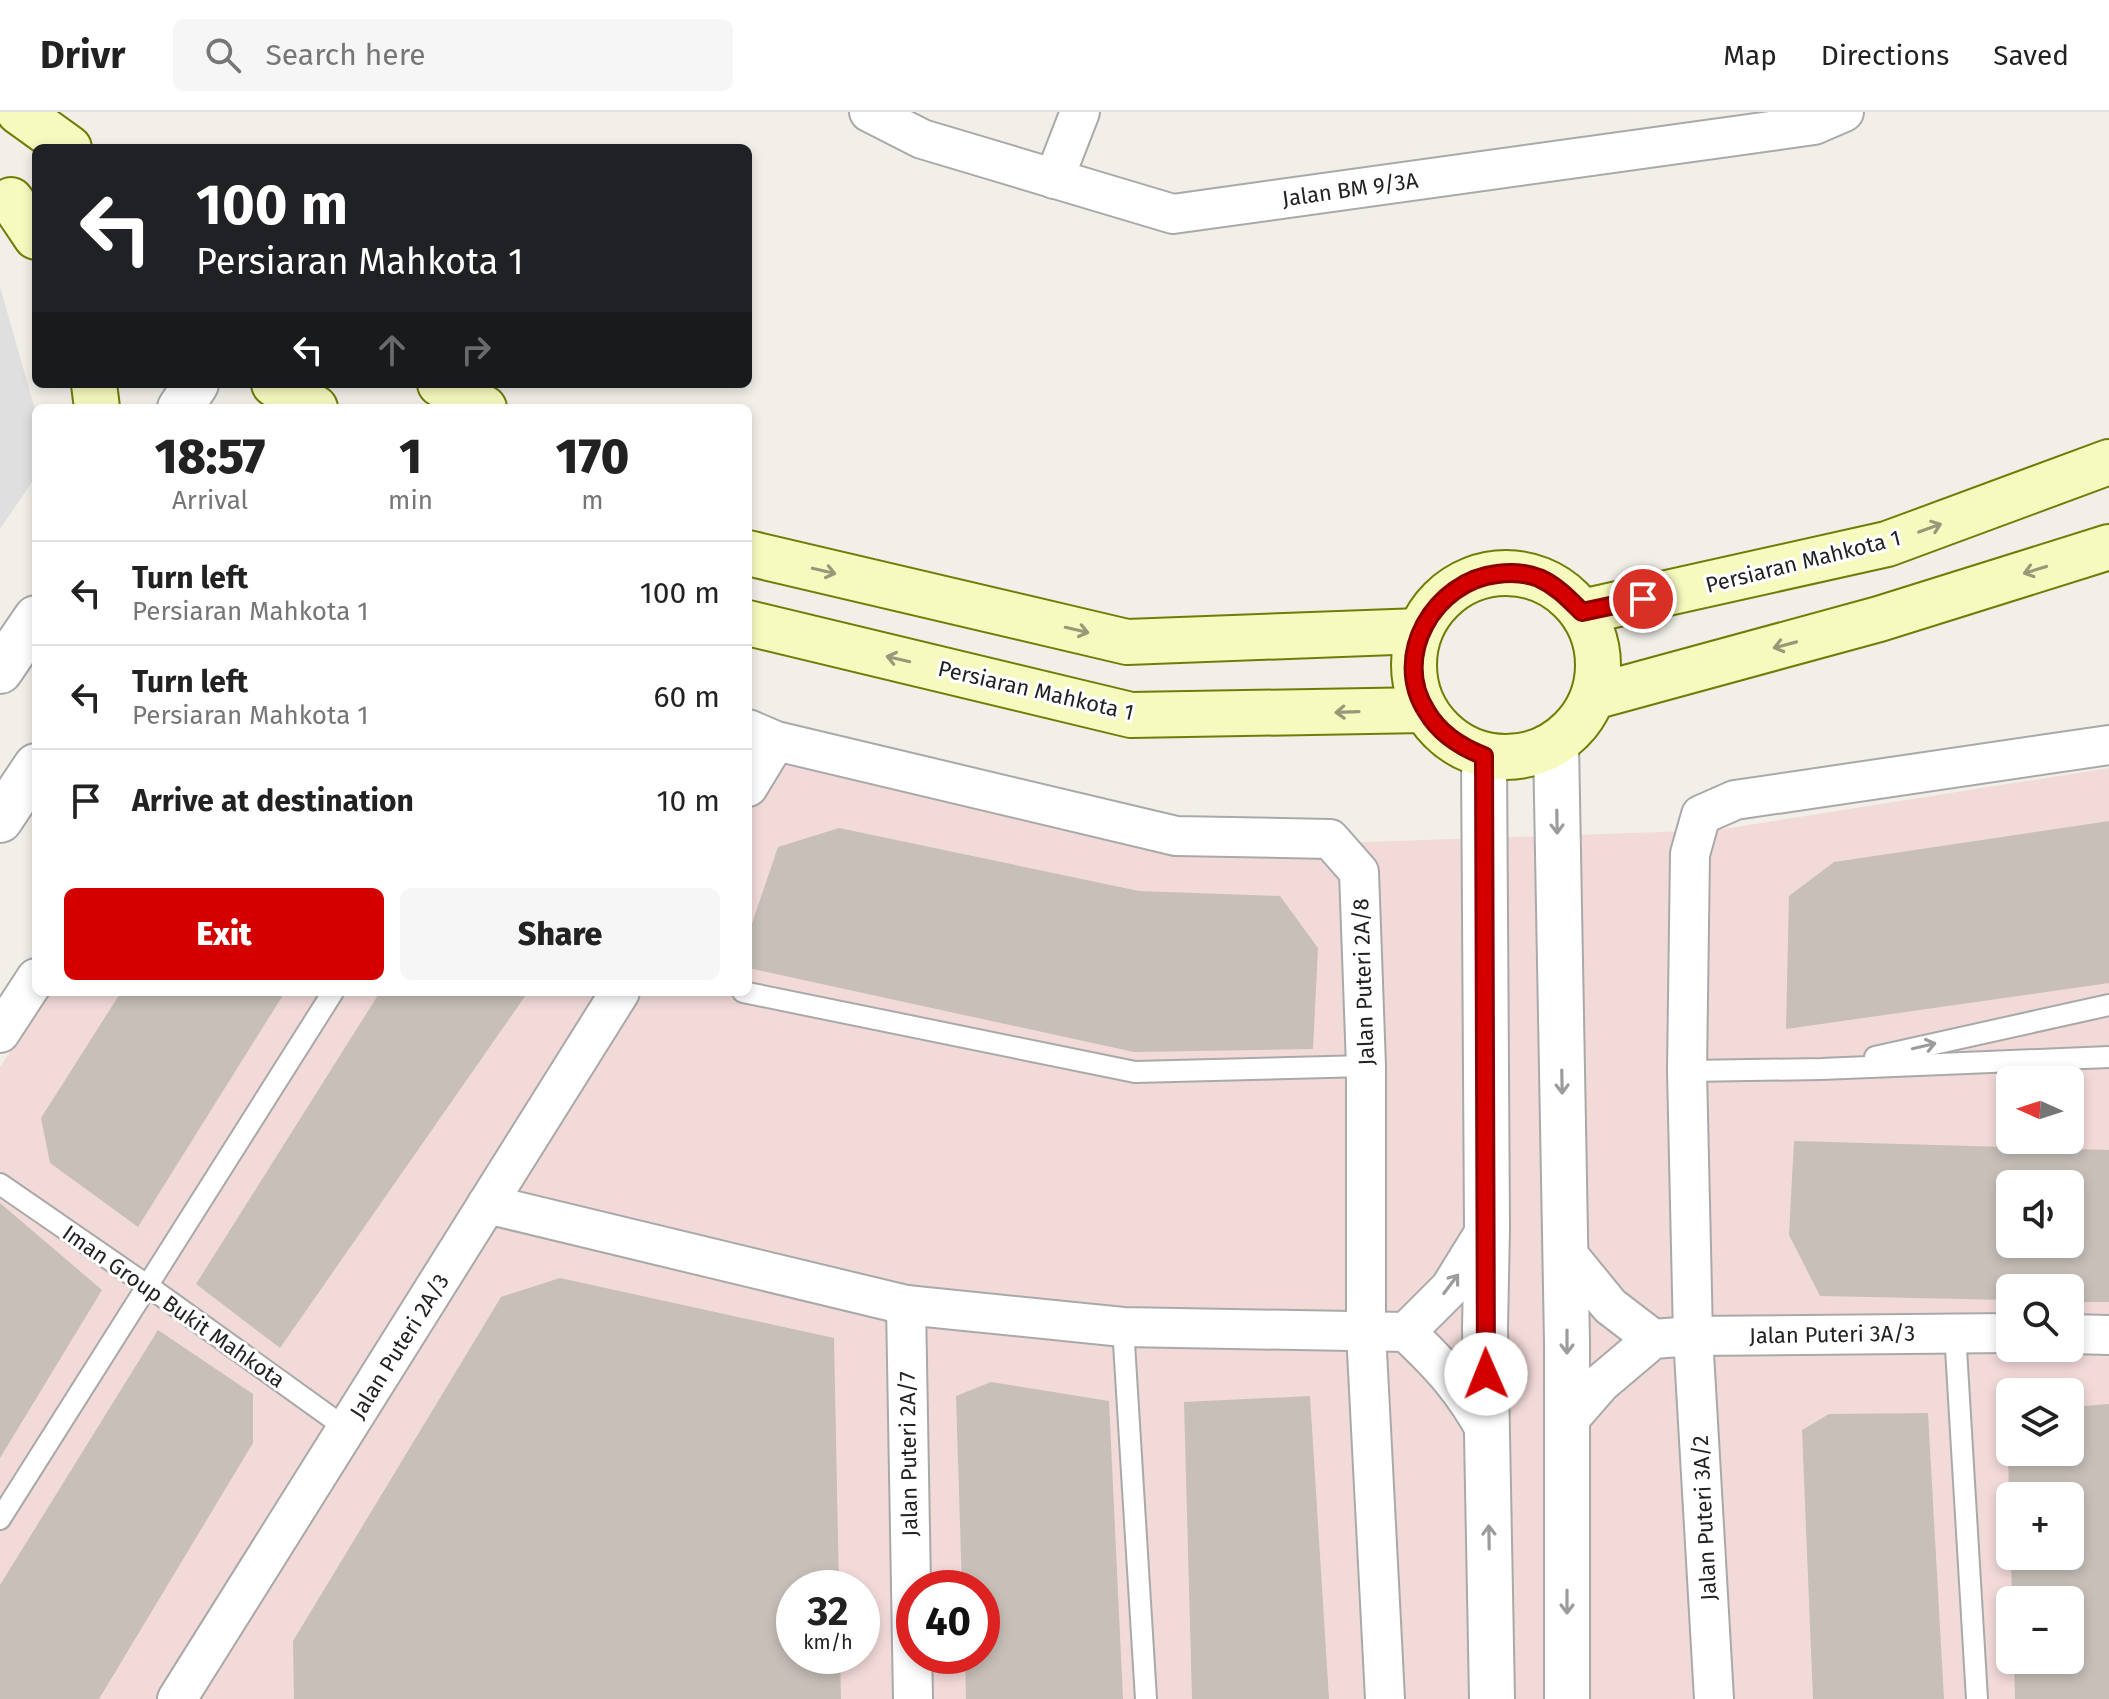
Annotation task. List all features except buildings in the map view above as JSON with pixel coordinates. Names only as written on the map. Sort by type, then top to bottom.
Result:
[{"type":"main road","points":[[19,112],[63,144]]},
{"type":"main road","points":[[16,204],[32,230]]},
{"type":"main road","points":[[447,388],[477,404]]},
{"type":"main road","name":"Persiaran Mahkota 1","points":[[1582,612],[1887,544],[2109,462]]},
{"type":"main road","points":[[1593,697],[1879,619],[2109,547]]},
{"type":"main road","points":[[752,554],[1127,642],[1420,631]]},
{"type":"main road","points":[[1510,572],[1538,578],[1563,592],[1582,612],[1595,640],[1599,668],[1593,697],[1578,723],[1556,744],[1528,755],[1484,756],[1444,734],[1425,710],[1416,685],[1414,658],[1420,631],[1435,607],[1456,587],[1482,575],[1510,572]]},
{"type":"main road","name":"Persiaran Mahkota 1","points":[[752,624],[1131,715],[1425,710]]},
{"type":"street","name":"Jalan BM 9/3A","points":[[869,112],[922,139],[1173,214],[1814,125],[1840,113]]},
{"type":"street","points":[[1054,179],[1080,112]]},
{"type":"street","points":[[0,671],[32,624]]},
{"type":"street","points":[[752,772],[762,735]]},
{"type":"street","name":"Jalan Puteri 2A/8","points":[[762,735],[1176,836],[1330,839],[1359,872],[1366,1066],[1366,1332],[1385,1699]]},
{"type":"street","points":[[1556,744],[1567,1422],[1567,1699]]},
{"type":"street","name":"Jalan Puteri 3A/2","points":[[1714,1699],[1693,1336],[1687,1071],[1690,854],[1701,815],[1735,800],[2109,745]]},
{"type":"street","points":[[1484,756],[1485,1328],[1492,1699]]},
{"type":"street","points":[[0,820],[32,772]]},
{"type":"street","points":[[0,1033],[32,984]]},
{"type":"street","name":"Jalan Puteri 2A/3","points":[[178,1699],[617,996]]},
{"type":"street","points":[[487,1204],[906,1305],[1123,1327],[1406,1332],[1437,1361],[1469,1399],[1487,1433]]},
{"type":"street","points":[[1406,1332],[1450,1288],[1487,1228]]},
{"type":"street","points":[[1565,1251],[1610,1306],[1653,1339],[1601,1383],[1567,1422]]},
{"type":"street","name":"Jalan Puteri 2A/7","points":[[906,1305],[913,1699]]},
{"type":"street","name":"Jalan Puteri 3A/3","points":[[1653,1339],[1996,1333]]},
{"type":"street","points":[[2084,1334],[2109,1335]]},
{"type":"lane","points":[[752,994],[1135,1072],[1366,1066]]},
{"type":"lane","points":[[0,1519],[330,996]]},
{"type":"lane","points":[[1821,1069],[2109,1005]]},
{"type":"lane","points":[[1687,1071],[1821,1069],[2109,1057]]},
{"type":"lane","name":"Iman Group Bukit Mahkota","points":[[0,1184],[347,1429]]},
{"type":"lane","points":[[1123,1327],[1146,1699]]},
{"type":"lane","points":[[1955,1332],[1977,1699]]},
{"type":"shaded area","points":[[0,287],[33,404],[32,482],[0,529]]},
{"type":"shaded area","points":[[752,748],[1164,849],[1717,830],[2109,768],[2109,1699],[0,1699],[0,1067],[46,996],[752,996]]},
{"type":"route","points":[[1486,1374],[1484,756],[1444,734],[1425,710],[1416,685],[1414,658],[1420,631],[1435,607],[1456,587],[1482,575],[1510,572],[1538,578],[1563,592],[1582,612],[1643,599]]}]
